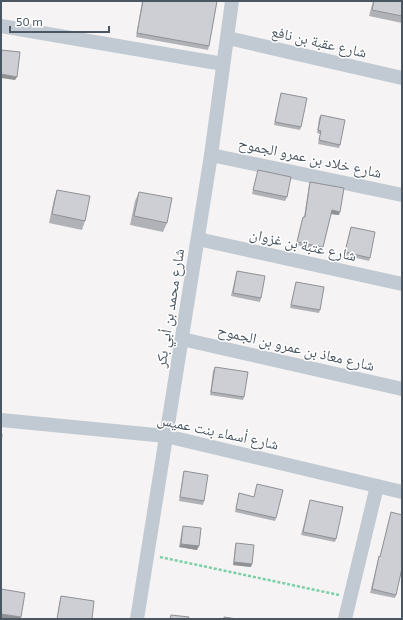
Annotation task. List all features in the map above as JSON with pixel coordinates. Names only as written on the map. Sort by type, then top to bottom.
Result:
[{"type":"street","name":"شارع محمد بن أبي بكر","points":[[137,619],[211,155],[232,1]]},
{"type":"street","points":[[1,26],[224,64]]},
{"type":"street","name":"شارع عقبة بن نافع","points":[[228,38],[402,78]]},
{"type":"street","name":"شارع خلاد بن عمرو الجموح","points":[[211,155],[402,195]]},
{"type":"street","name":"شارع عتبة بن غزوان","points":[[198,239],[402,284]]},
{"type":"street","name":"شارع معاذ بن عمرو بن الجموح","points":[[182,339],[402,389]]},
{"type":"street","name":"شارع أسماء بنت عميس","points":[[1,420],[166,436],[402,492]]},
{"type":"street","points":[[345,619],[377,486]]},
{"type":"path","points":[[148,555],[350,597]]},
{"type":"building","points":[[143,1],[217,1],[209,46],[137,33]]},
{"type":"building","points":[[374,1],[402,1],[402,16],[372,10]]},
{"type":"building","points":[[1,50],[20,52],[17,77],[1,74]]},
{"type":"building","points":[[281,93],[307,98],[301,127],[275,122]]},
{"type":"building","points":[[321,115],[345,120],[340,145],[319,140],[321,131],[318,130]]},
{"type":"building","points":[[258,170],[291,177],[287,197],[253,190]]},
{"type":"building","points":[[310,182],[344,188],[340,212],[332,210],[323,247],[297,242],[303,217],[305,217]]},
{"type":"building","points":[[57,190],[90,196],[85,221],[52,214]]},
{"type":"building","points":[[139,192],[172,198],[167,223],[134,216]]},
{"type":"building","points":[[351,227],[375,232],[370,258],[345,252]]},
{"type":"building","points":[[237,271],[265,276],[261,298],[233,293]]},
{"type":"building","points":[[296,282],[324,287],[320,310],[291,305]]},
{"type":"building","points":[[215,367],[248,372],[244,397],[211,392]]},
{"type":"building","points":[[184,471],[208,475],[204,501],[180,497]]},
{"type":"building","points":[[257,484],[283,490],[276,518],[236,509],[239,493],[254,497]]},
{"type":"building","points":[[310,500],[343,507],[336,539],[303,532]]},
{"type":"building","points":[[391,512],[402,515],[402,568],[396,595],[372,589]]},
{"type":"building","points":[[183,526],[201,528],[199,546],[181,544]]},
{"type":"building","points":[[236,543],[254,545],[252,564],[234,562]]},
{"type":"building","points":[[1,589],[25,593],[21,617],[1,614]]},
{"type":"building","points":[[61,596],[94,601],[92,619],[57,619]]},
{"type":"building","points":[[171,615],[189,617],[188,619],[170,619]]},
{"type":"building","points":[[224,617],[237,619],[224,619]]}]
